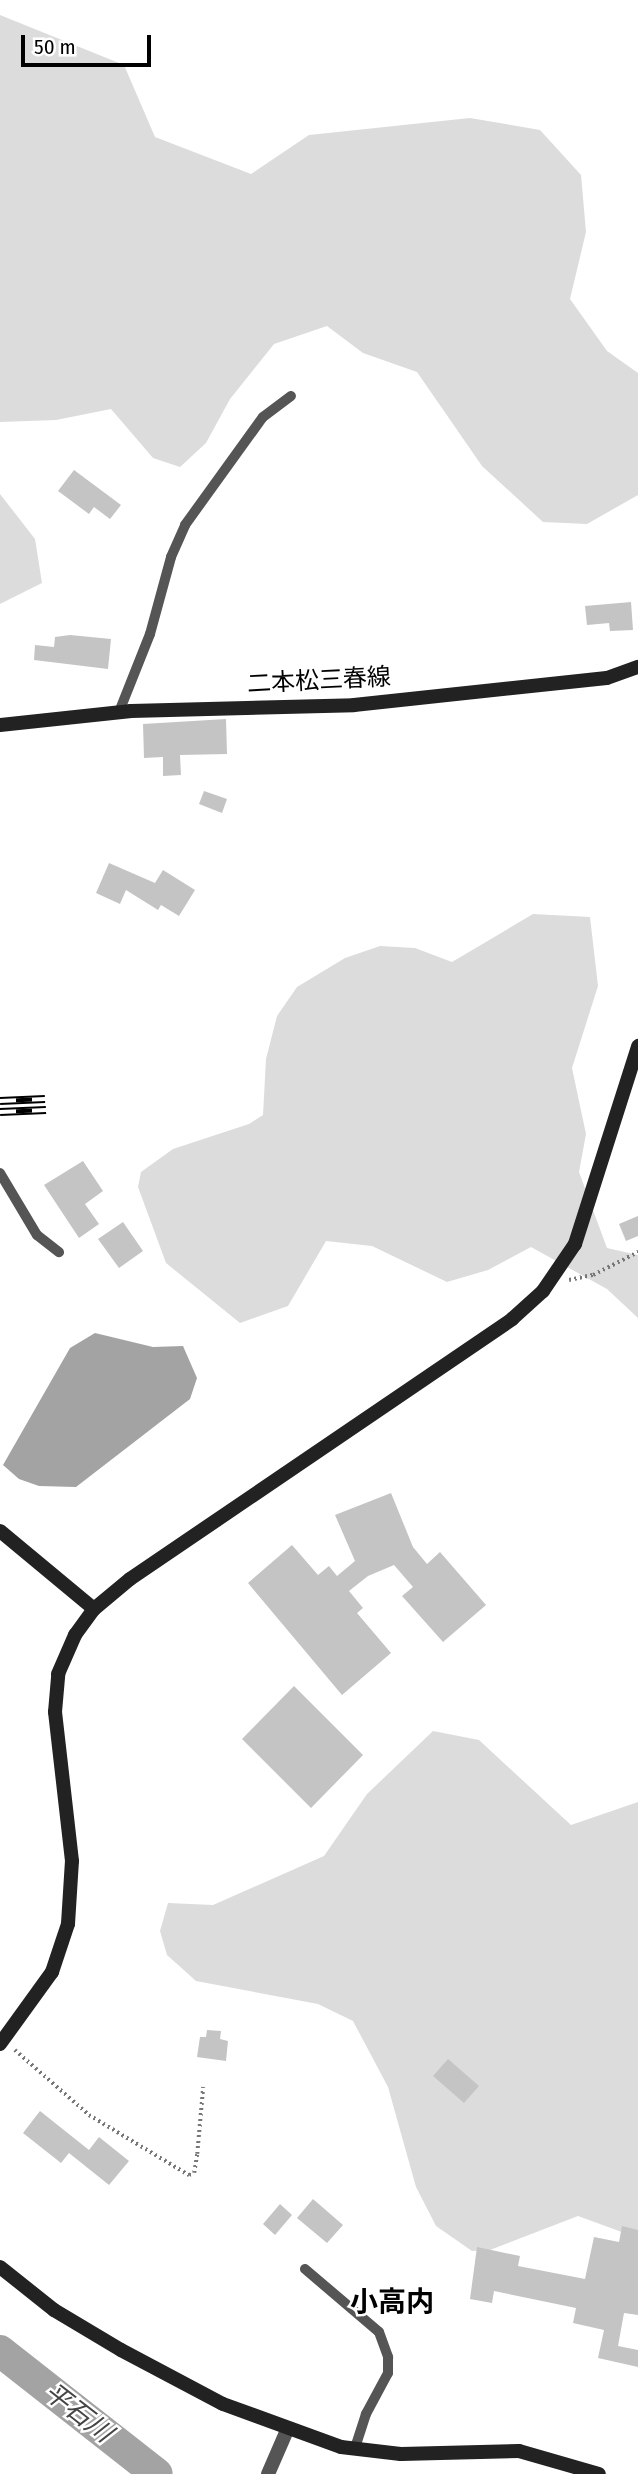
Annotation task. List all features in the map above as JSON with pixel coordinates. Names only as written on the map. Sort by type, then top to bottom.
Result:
[{"type":"street","name":"二本松三春線","points":[[0,725],[119,712],[354,705],[607,678],[638,667]]},
{"type":"street","points":[[2,2041],[52,1972],[68,1924],[72,1861],[56,1690],[65,1653],[94,1609],[130,1579],[512,1319],[555,1277],[575,1244],[638,1046]]},
{"type":"street","points":[[0,1531],[94,1609]]},
{"type":"street","points":[[0,2267],[54,2311],[121,2350],[223,2404],[288,2428],[355,2448],[401,2454],[519,2451],[599,2474]]},
{"type":"street","points":[[268,2474],[288,2428]]},
{"type":"lane","points":[[119,712],[150,634],[170,557],[185,525],[263,416],[291,397]]},
{"type":"lane","points":[[0,1172],[37,1235],[59,1252]]},
{"type":"lane","points":[[305,2269],[379,2332],[388,2357],[388,2374],[366,2414],[355,2448]]},
{"type":"path","points":[[555,1277],[570,1280],[593,1275],[638,1252]]},
{"type":"path","points":[[2,2041],[89,2115],[189,2175],[194,2173],[203,2087]]},
{"type":"shaded area","points":[[0,15],[124,65],[155,137],[251,174],[309,135],[470,118],[540,130],[581,175],[586,232],[570,299],[607,351],[638,373],[638,495],[587,524],[543,522],[482,466],[417,372],[363,353],[327,326],[274,344],[230,399],[206,443],[180,467],[153,458],[111,409],[56,420],[0,422]]},
{"type":"shaded area","points":[[0,494],[35,539],[42,583],[0,604]]},
{"type":"shaded area","points":[[533,914],[590,917],[598,986],[572,1068],[586,1134],[579,1172],[607,1248],[638,1255],[638,1318],[607,1289],[531,1247],[488,1270],[447,1282],[372,1246],[326,1241],[288,1306],[240,1323],[166,1263],[138,1187],[141,1172],[173,1149],[249,1124],[263,1115],[266,1059],[277,1016],[297,987],[345,958],[380,946],[415,948],[452,962]]},
{"type":"shaded area","points":[[95,1333],[153,1347],[183,1346],[197,1378],[190,1399],[76,1487],[39,1486],[19,1479],[3,1465],[70,1348]]},
{"type":"shaded area","points":[[433,1731],[479,1740],[571,1825],[638,1802],[638,2238],[578,2216],[490,2250],[472,2251],[436,2226],[416,2187],[388,2087],[353,2021],[318,2004],[196,1981],[167,1955],[160,1931],[168,1903],[213,1905],[324,1856],[367,1794]]},
{"type":"building","points":[[74,470],[121,505],[110,519],[94,507],[89,514],[58,491]]},
{"type":"building","points":[[631,602],[633,630],[610,631],[609,623],[587,625],[585,606]]},
{"type":"building","points":[[70,635],[111,639],[108,669],[34,660],[35,645],[54,647],[55,637]]},
{"type":"building","points":[[226,719],[227,754],[180,755],[181,775],[163,776],[163,757],[144,758],[143,724]]},
{"type":"building","points":[[204,791],[227,799],[222,813],[199,804]]},
{"type":"building","points":[[109,863],[155,883],[163,870],[195,890],[179,916],[161,905],[158,910],[126,890],[120,904],[96,893]]},
{"type":"building","points":[[83,1161],[103,1191],[85,1204],[99,1224],[79,1238],[44,1185]]},
{"type":"building","points":[[638,1216],[638,1236],[626,1241],[619,1224]]},
{"type":"building","points":[[123,1222],[143,1251],[119,1268],[98,1239]]},
{"type":"building","points":[[391,1493],[413,1547],[427,1564],[440,1552],[486,1605],[443,1642],[402,1596],[413,1587],[394,1565],[368,1576],[349,1591],[363,1608],[357,1613],[391,1653],[342,1695],[248,1583],[292,1545],[318,1575],[329,1566],[337,1576],[355,1561],[335,1515]]},
{"type":"building","points":[[294,1686],[363,1755],[311,1808],[242,1739]]},
{"type":"building","points":[[207,2030],[221,2031],[220,2039],[228,2041],[226,2061],[197,2057],[200,2037],[206,2037]]},
{"type":"building","points":[[448,2059],[479,2086],[464,2103],[433,2076]]},
{"type":"building","points":[[40,2111],[89,2150],[99,2137],[129,2161],[109,2185],[69,2153],[61,2163],[23,2133]]},
{"type":"building","points":[[313,2199],[343,2225],[327,2243],[297,2218]]},
{"type":"building","points":[[280,2204],[292,2215],[275,2235],[263,2224]]},
{"type":"building","points":[[622,2226],[638,2230],[638,2315],[624,2313],[618,2346],[638,2350],[638,2367],[598,2358],[604,2330],[573,2323],[576,2308],[494,2291],[492,2303],[470,2299],[477,2247],[520,2256],[518,2266],[585,2279],[594,2237],[619,2242]]},
{"type":"waterway","name":"平石川","points":[[0,2351],[157,2474]]},
{"type":"railway","points":[[0,1101],[45,1099]]},
{"type":"railway","points":[[0,1112],[46,1110]]},
{"type":"district","name":"小高内","points":[[392,2302]]}]
